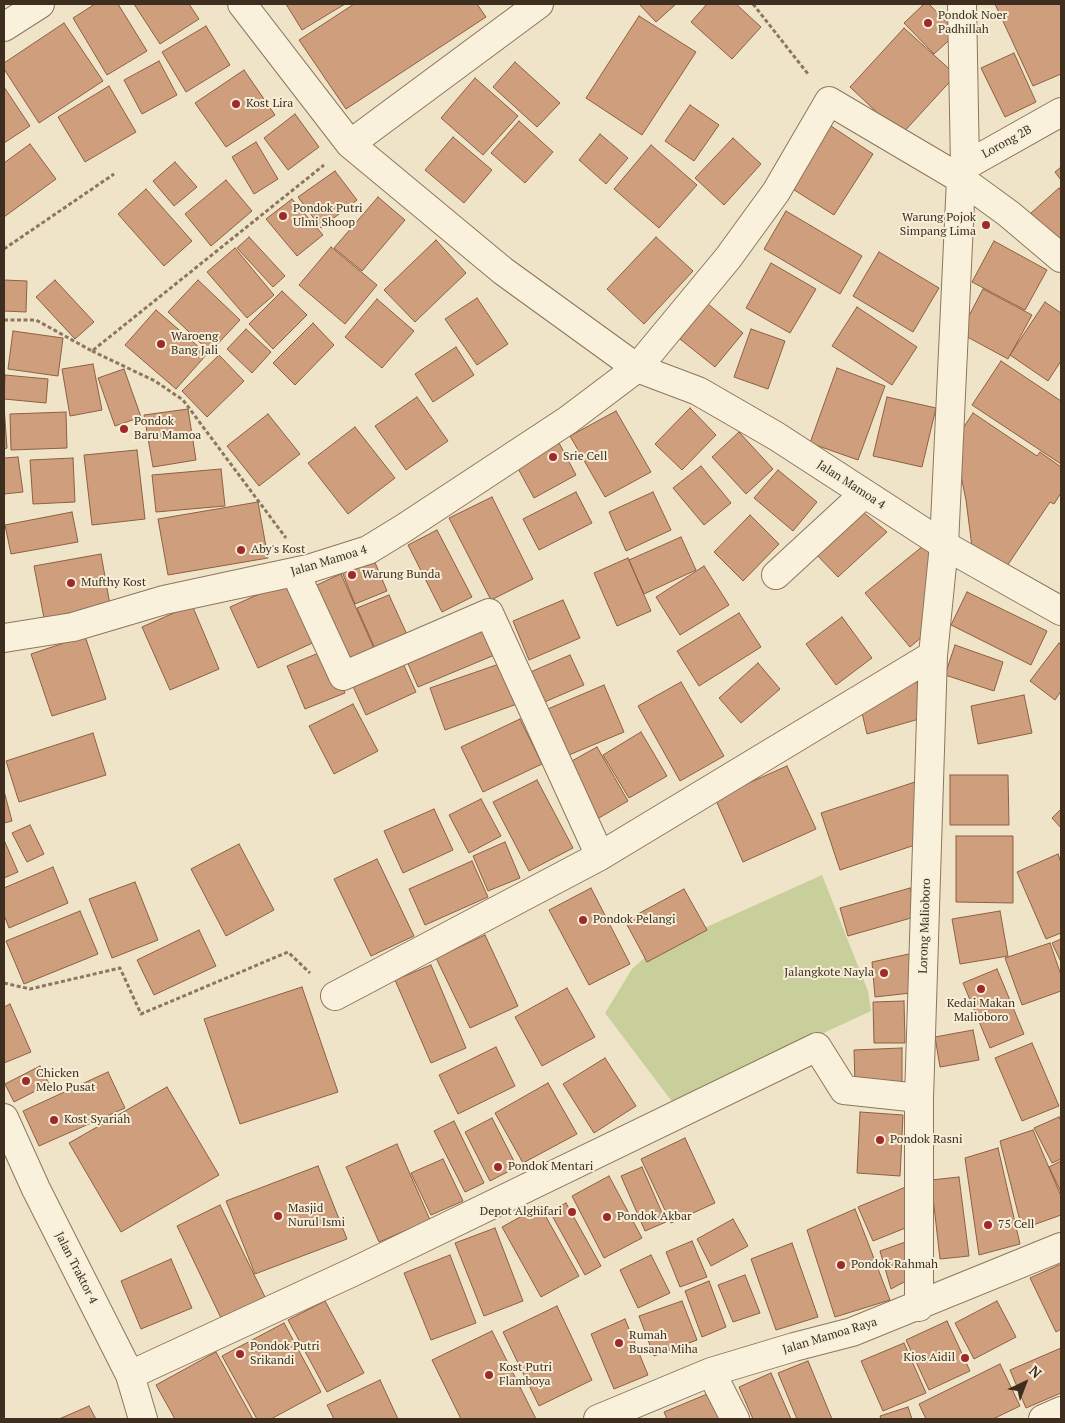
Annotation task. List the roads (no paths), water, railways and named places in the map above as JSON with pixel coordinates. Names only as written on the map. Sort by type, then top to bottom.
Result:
[{"type":"street","points":[[4,27],[40,4]]},
{"type":"street","name":"Jalan Mamoa 4","points":[[242,4],[350,144],[503,271],[637,368],[698,391],[776,436],[944,545],[1061,611]]},
{"type":"street","points":[[350,144],[504,13],[538,4]]},
{"type":"street","name":"Lorong Malioboro","points":[[919,1307],[920,1098],[933,655],[944,545],[963,173],[962,4]]},
{"type":"street","points":[[637,368],[728,258],[776,192],[829,100],[963,173],[1061,258]]},
{"type":"street","name":"Lorong 2B","points":[[963,173],[1061,112]]},
{"type":"street","name":"Jalan Mamoa 4","points":[[4,638],[73,627],[164,600],[301,571],[368,550],[568,420],[637,368]]},
{"type":"street","points":[[776,575],[864,494]]},
{"type":"street","points":[[301,571],[343,676],[489,613],[600,856]]},
{"type":"street","points":[[334,996],[600,856],[933,655]]},
{"type":"street","points":[[130,1375],[353,1272],[817,1047],[844,1090],[920,1098]]},
{"type":"street","name":"Jalan Traktor 4","points":[[4,1118],[36,1189],[130,1375],[143,1419]]},
{"type":"street","name":"Jalan Mamoa Raya","points":[[598,1419],[711,1372],[852,1332],[919,1307],[1061,1247]]},
{"type":"street","points":[[711,1372],[735,1419]]},
{"type":"street","points":[[1043,1419],[1061,1410]]},
{"type":"place","name":"Pondok Noer Padhillah","points":[[928,23]]},
{"type":"place","name":"Kost Lira","points":[[236,104]]},
{"type":"place","name":"Pondok Putri Ulmi Shoop","points":[[283,216]]},
{"type":"place","name":"Warung Pojok Simpang Lima","points":[[986,225]]},
{"type":"place","name":"Waroeng Bang Jali","points":[[161,344]]},
{"type":"place","name":"Pondok Baru Mamoa","points":[[124,429]]},
{"type":"place","name":"Srie Cell","points":[[553,457]]},
{"type":"place","name":"Aby's Kost","points":[[241,550]]},
{"type":"place","name":"Warung Bunda","points":[[352,575]]},
{"type":"place","name":"Mufthy Kost","points":[[71,583]]},
{"type":"place","name":"Pondok Pelangi","points":[[583,920]]},
{"type":"place","name":"Jalangkote Nayla","points":[[884,973]]},
{"type":"place","name":"Kedai Makan Malioboro","points":[[981,989]]},
{"type":"place","name":"Chicken Melo Pusat","points":[[26,1081]]},
{"type":"place","name":"Kost Syariah","points":[[54,1120]]},
{"type":"place","name":"Pondok Rasni","points":[[880,1140]]},
{"type":"place","name":"Pondok Mentari","points":[[498,1167]]},
{"type":"place","name":"Depot Alghifari","points":[[572,1212]]},
{"type":"place","name":"Masjid Nurul Ismi","points":[[278,1216]]},
{"type":"place","name":"Pondok Akbar","points":[[607,1217]]},
{"type":"place","name":"75 Cell","points":[[988,1225]]},
{"type":"place","name":"Pondok Rahmah","points":[[841,1265]]},
{"type":"place","name":"Rumah Busana Miha","points":[[619,1343]]},
{"type":"place","name":"Pondok Putri Srikandi","points":[[240,1354]]},
{"type":"place","name":"Kios Aidil","points":[[965,1358]]},
{"type":"place","name":"Kost Putri Flamboya","points":[[489,1375]]}]
